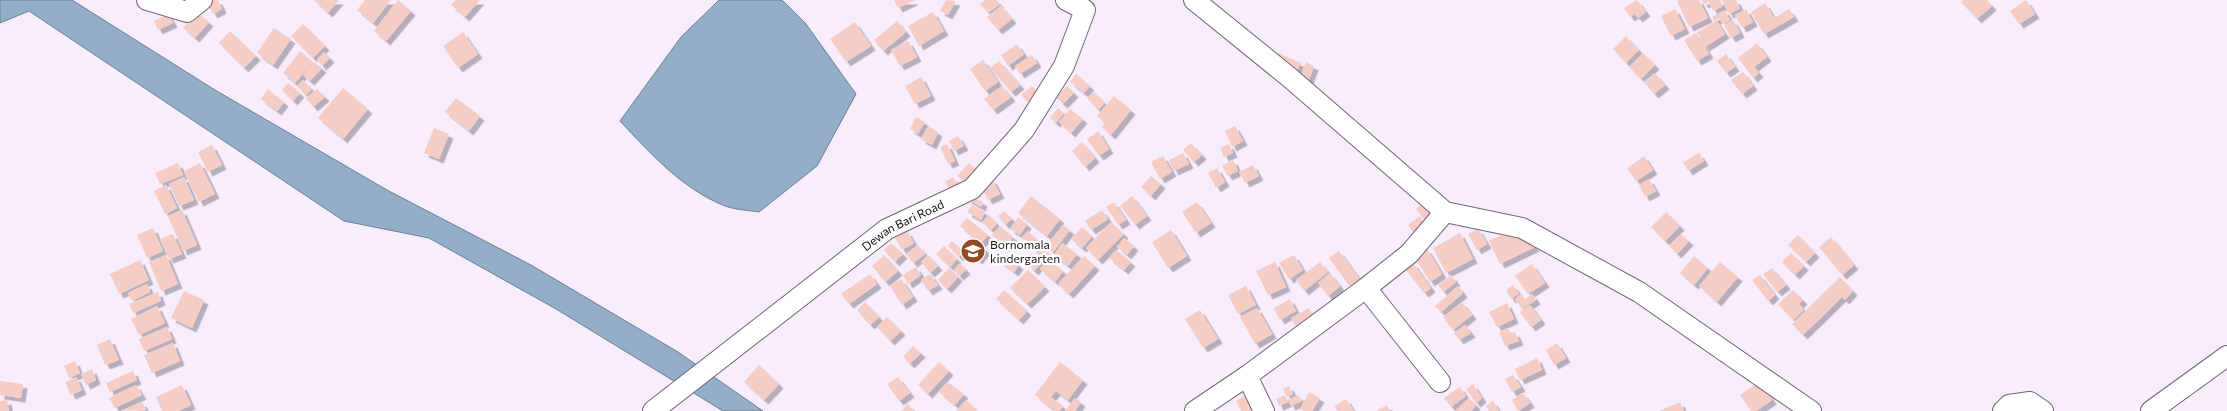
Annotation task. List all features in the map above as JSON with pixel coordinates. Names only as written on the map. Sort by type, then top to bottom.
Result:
[{"type":"street","points":[[147,0],[187,12],[202,0]]},
{"type":"street","name":"Dewan Bari Road","points":[[653,411],[887,228],[972,189],[1024,130],[1064,66],[1085,10],[1066,0]]},
{"type":"street","points":[[1194,0],[1289,76],[1445,212],[1522,228],[1639,292],[1811,411]]},
{"type":"street","points":[[1195,411],[1247,376],[1409,254],[1445,212]]},
{"type":"street","points":[[1366,288],[1440,382]]},
{"type":"street","points":[[2152,411],[2227,356]]},
{"type":"street","points":[[1247,376],[1264,411]]},
{"type":"street","points":[[2003,411],[2009,405],[2030,402],[2043,411]]},
{"type":"water","points":[[0,0],[72,0],[215,90],[387,190],[531,265],[678,352],[763,411],[723,411],[556,309],[429,238],[344,221],[29,11],[0,23]]},
{"type":"water","points":[[719,0],[782,0],[806,24],[856,94],[817,166],[759,212],[725,206],[695,190],[668,169],[620,121],[681,37]]},
{"type":"building","points":[[218,0],[222,9],[213,14],[207,3]]},
{"type":"building","points":[[314,0],[339,0],[328,13]]},
{"type":"building","points":[[365,0],[391,0],[373,23],[357,10]]},
{"type":"building","points":[[398,0],[411,11],[386,41],[374,31]]},
{"type":"building","points":[[456,0],[480,0],[465,17],[451,5]]},
{"type":"building","points":[[894,0],[915,0],[898,8]]},
{"type":"building","points":[[946,0],[956,1],[948,15],[940,11]]},
{"type":"building","points":[[985,0],[996,0],[1000,4],[988,13],[980,4]]},
{"type":"building","points":[[1637,0],[1646,12],[1638,18],[1635,14],[1630,17],[1624,8]]},
{"type":"building","points":[[1699,0],[1708,18],[1689,27],[1677,1]]},
{"type":"building","points":[[1702,0],[1720,0],[1723,6],[1713,11],[1709,2],[1704,4]]},
{"type":"building","points":[[1722,0],[1736,0],[1740,8],[1729,14]]},
{"type":"building","points":[[1963,0],[1987,0],[1992,6],[1977,19],[1961,2]]},
{"type":"building","points":[[2026,0],[2035,14],[2019,24],[2010,11]]},
{"type":"building","points":[[1765,3],[1774,18],[1789,9],[1794,17],[1764,34],[1751,12]]},
{"type":"building","points":[[1001,6],[1012,19],[998,30],[987,17]]},
{"type":"building","points":[[1675,9],[1685,29],[1671,36],[1661,16]]},
{"type":"building","points":[[1746,9],[1753,22],[1742,28],[1735,15]]},
{"type":"building","points":[[1725,10],[1730,20],[1723,24],[1719,18],[1716,20],[1725,34],[1705,47],[1697,32],[1715,22],[1712,17]]},
{"type":"building","points":[[197,12],[209,22],[195,38],[183,28]]},
{"type":"building","points":[[933,12],[944,31],[919,46],[908,26]]},
{"type":"building","points":[[168,14],[173,23],[158,30],[154,21]]},
{"type":"building","points":[[1733,20],[1740,33],[1731,38],[1724,25]]},
{"type":"building","points":[[897,21],[906,32],[883,51],[874,40]]},
{"type":"building","points":[[855,22],[871,46],[846,62],[830,39]]},
{"type":"building","points":[[303,24],[325,46],[313,58],[291,36]]},
{"type":"building","points":[[274,28],[291,39],[273,65],[257,53]]},
{"type":"building","points":[[230,31],[256,56],[244,68],[219,43]]},
{"type":"building","points":[[463,32],[478,54],[458,68],[443,46]]},
{"type":"building","points":[[1696,33],[1709,54],[1697,61],[1684,40]]},
{"type":"building","points":[[1626,36],[1639,50],[1626,63],[1613,49]]},
{"type":"building","points":[[908,41],[917,57],[900,66],[891,50]]},
{"type":"building","points":[[1757,43],[1767,57],[1754,67],[1759,73],[1753,78],[1738,58]]},
{"type":"building","points":[[1017,44],[1024,54],[1008,66],[1001,55]]},
{"type":"building","points":[[300,51],[313,62],[295,83],[283,73]]},
{"type":"building","points":[[324,52],[330,58],[322,66],[317,60]]},
{"type":"building","points":[[1276,52],[1301,63],[1296,73],[1271,63]]},
{"type":"building","points":[[1643,53],[1655,65],[1641,79],[1629,67]]},
{"type":"building","points":[[1726,54],[1735,67],[1726,73],[1717,61]]},
{"type":"building","points":[[1032,55],[1037,63],[1020,74],[1015,66]]},
{"type":"building","points":[[983,60],[998,82],[985,91],[970,69]]},
{"type":"building","points":[[999,61],[1020,85],[1011,92],[990,68]]},
{"type":"building","points":[[314,62],[322,68],[310,81],[303,75]]},
{"type":"building","points":[[1306,62],[1314,66],[1307,86],[1298,83]]},
{"type":"building","points":[[1743,72],[1753,86],[1742,94],[1731,80]]},
{"type":"building","points":[[1655,73],[1665,85],[1654,94],[1644,82]]},
{"type":"building","points":[[1076,74],[1090,86],[1084,93],[1070,82]]},
{"type":"building","points":[[921,77],[931,96],[915,104],[905,86]]},
{"type":"building","points":[[303,80],[312,89],[306,95],[297,86]]},
{"type":"building","points":[[288,83],[300,93],[293,101],[282,90]]},
{"type":"building","points":[[1002,86],[1011,97],[993,110],[984,99]]},
{"type":"building","points":[[1032,86],[1040,94],[1030,104],[1021,95]]},
{"type":"building","points":[[1067,86],[1074,93],[1063,104],[1056,97]]},
{"type":"building","points":[[343,88],[368,109],[343,139],[318,118]]},
{"type":"building","points":[[268,89],[284,102],[277,111],[261,99]]},
{"type":"building","points":[[317,89],[325,97],[313,107],[306,98]]},
{"type":"building","points":[[1094,92],[1105,103],[1098,110],[1087,98]]},
{"type":"building","points":[[1114,96],[1131,110],[1111,135],[1102,127],[1105,123],[1097,116]]},
{"type":"building","points":[[456,98],[480,116],[469,131],[445,112]]},
{"type":"building","points":[[1058,108],[1064,113],[1056,123],[1050,118]]},
{"type":"building","points":[[1070,109],[1083,119],[1071,133],[1059,122]]},
{"type":"building","points":[[916,117],[925,122],[918,134],[910,129]]},
{"type":"building","points":[[928,126],[938,132],[932,145],[921,139]]},
{"type":"building","points":[[1235,126],[1243,141],[1232,147],[1225,131]]},
{"type":"building","points":[[434,128],[449,134],[439,159],[424,153]]},
{"type":"building","points":[[1098,131],[1109,149],[1099,156],[1087,139]]},
{"type":"building","points":[[958,136],[964,146],[954,151],[949,141]]},
{"type":"building","points":[[1082,142],[1095,158],[1085,167],[1072,151]]},
{"type":"building","points":[[1191,143],[1202,155],[1194,162],[1183,150]]},
{"type":"building","points":[[947,144],[955,161],[948,164],[940,147]]},
{"type":"building","points":[[1229,144],[1233,153],[1224,157],[1220,148]]},
{"type":"building","points":[[212,145],[222,165],[208,172],[198,152]]},
{"type":"building","points":[[1183,153],[1189,164],[1174,171],[1169,160]]},
{"type":"building","points":[[1699,153],[1704,161],[1688,171],[1683,162]]},
{"type":"building","points":[[1163,156],[1172,172],[1160,179],[1151,162]]},
{"type":"building","points":[[1644,156],[1653,170],[1636,181],[1627,168]]},
{"type":"building","points":[[1233,160],[1238,171],[1228,176],[1222,166]]},
{"type":"building","points":[[178,163],[183,175],[160,184],[155,173]]},
{"type":"building","points":[[200,163],[215,194],[199,202],[184,171]]},
{"type":"building","points":[[969,163],[976,170],[965,182],[957,176]]},
{"type":"building","points":[[1253,165],[1259,176],[1245,183],[1239,172]]},
{"type":"building","points":[[1217,168],[1225,182],[1216,188],[1208,173]]},
{"type":"building","points":[[1151,176],[1161,184],[1151,196],[1141,187]]},
{"type":"building","points":[[184,177],[194,200],[179,206],[169,184]]},
{"type":"building","points":[[953,177],[961,188],[953,194],[945,182]]},
{"type":"building","points":[[992,179],[1000,194],[988,200],[980,185]]},
{"type":"building","points":[[1649,179],[1656,191],[1645,197],[1639,185]]},
{"type":"building","points":[[166,185],[177,208],[165,214],[154,191]]},
{"type":"building","points":[[969,195],[983,202],[981,207],[967,199]]},
{"type":"building","points":[[1031,196],[1060,219],[1047,236],[1018,213]]},
{"type":"building","points":[[1132,196],[1147,216],[1135,225],[1120,206]]},
{"type":"building","points":[[1426,201],[1435,214],[1425,221],[1416,209]]},
{"type":"building","points":[[1114,202],[1126,220],[1118,225],[1106,207]]},
{"type":"building","points":[[1197,202],[1211,223],[1196,233],[1182,212]]},
{"type":"building","points":[[972,205],[985,212],[981,220],[967,212]]},
{"type":"building","points":[[182,210],[197,245],[183,251],[168,216]]},
{"type":"building","points":[[1102,210],[1108,219],[1091,230],[1085,221]]},
{"type":"building","points":[[1004,211],[1012,219],[1005,225],[998,216]]},
{"type":"building","points":[[1666,212],[1680,226],[1665,241],[1651,227]]},
{"type":"building","points":[[989,215],[997,224],[991,230],[982,222]]},
{"type":"building","points":[[1420,216],[1426,225],[1414,233],[1408,225]]},
{"type":"building","points":[[1018,217],[1027,224],[1020,235],[1010,229]]},
{"type":"building","points":[[967,218],[988,235],[981,243],[960,226]]},
{"type":"building","points":[[1111,222],[1124,234],[1098,260],[1086,248]]},
{"type":"building","points":[[1063,225],[1070,230],[1053,252],[1046,246]]},
{"type":"building","points":[[1000,226],[1013,237],[1005,247],[992,235]]},
{"type":"building","points":[[1082,227],[1092,236],[1082,248],[1071,239]]},
{"type":"building","points":[[153,228],[163,251],[147,258],[137,235]]},
{"type":"building","points":[[1516,228],[1535,247],[1500,264],[1489,241]]},
{"type":"building","points":[[1478,229],[1487,244],[1477,250],[1468,234]]},
{"type":"building","points":[[1171,230],[1187,256],[1168,268],[1152,242]]},
{"type":"building","points":[[907,231],[914,243],[902,250],[895,238]]},
{"type":"building","points":[[1028,231],[1042,245],[1036,251],[1022,237]]},
{"type":"building","points":[[1460,233],[1473,259],[1446,273],[1433,248]]},
{"type":"building","points":[[173,234],[182,254],[169,259],[160,239]]},
{"type":"building","points":[[1681,234],[1689,241],[1677,254],[1669,246]]},
{"type":"building","points":[[1798,235],[1815,253],[1806,262],[1788,245]]},
{"type":"building","points":[[971,237],[986,250],[978,260],[963,247]]},
{"type":"building","points":[[1831,237],[1854,265],[1842,275],[1819,247]]},
{"type":"building","points":[[1124,238],[1134,246],[1127,255],[1117,247]]},
{"type":"building","points":[[952,241],[964,252],[959,257],[948,246]]},
{"type":"building","points":[[891,243],[903,254],[895,262],[884,250]]},
{"type":"building","points":[[1062,243],[1077,254],[1068,266],[1054,255]]},
{"type":"building","points":[[918,245],[925,254],[913,263],[906,254]]},
{"type":"building","points":[[944,246],[957,259],[950,267],[936,254]]},
{"type":"building","points":[[1043,248],[1049,254],[1034,271],[1028,265]]},
{"type":"building","points":[[1427,249],[1442,274],[1430,282],[1414,256]]},
{"type":"building","points":[[1116,250],[1131,262],[1124,270],[1109,258]]},
{"type":"building","points":[[1339,251],[1361,281],[1351,288],[1329,258]]},
{"type":"building","points":[[1791,253],[1804,266],[1795,275],[1782,262]]},
{"type":"building","points":[[1005,254],[1019,265],[1014,272],[1000,261]]},
{"type":"building","points":[[166,255],[178,284],[161,291],[149,262]]},
{"type":"building","points":[[884,255],[898,271],[885,282],[872,266]]},
{"type":"building","points":[[928,255],[938,266],[930,273],[921,262]]},
{"type":"building","points":[[1294,255],[1303,270],[1289,279],[1279,263]]},
{"type":"building","points":[[1084,256],[1095,266],[1069,294],[1058,284]]},
{"type":"building","points":[[1694,256],[1708,268],[1694,285],[1680,273]]},
{"type":"building","points":[[1048,259],[1063,271],[1055,282],[1040,269]]},
{"type":"building","points":[[140,260],[149,280],[119,294],[110,274]]},
{"type":"building","points":[[1275,262],[1286,287],[1268,295],[1256,271]]},
{"type":"building","points":[[1320,262],[1328,272],[1304,291],[1296,280]]},
{"type":"building","points":[[1720,262],[1738,277],[1717,302],[1699,286]]},
{"type":"building","points":[[960,263],[966,270],[959,276],[954,270]]},
{"type":"building","points":[[1413,263],[1431,288],[1424,293],[1405,269]]},
{"type":"building","points":[[1532,264],[1545,283],[1528,294],[1515,276]]},
{"type":"building","points":[[916,267],[921,275],[908,284],[903,275]]},
{"type":"building","points":[[949,268],[958,277],[947,289],[938,280]]},
{"type":"building","points":[[1772,268],[1786,285],[1777,292],[1763,274]]},
{"type":"building","points":[[1028,270],[1045,287],[1027,304],[1010,288]]},
{"type":"building","points":[[1330,273],[1340,286],[1328,296],[1318,283]]},
{"type":"building","points":[[870,274],[877,284],[849,304],[841,294]]},
{"type":"building","points":[[930,274],[938,285],[928,291],[921,280]]},
{"type":"building","points":[[1451,275],[1456,282],[1443,292],[1438,285]]},
{"type":"building","points":[[1760,275],[1775,295],[1768,301],[1752,280]]},
{"type":"building","points":[[1840,277],[1853,291],[1845,300],[1842,297],[1803,335],[1792,324]]},
{"type":"building","points":[[901,279],[913,297],[902,305],[890,286]]},
{"type":"building","points":[[147,284],[150,292],[132,301],[128,293]]},
{"type":"building","points":[[1513,285],[1519,293],[1511,299],[1506,290]]},
{"type":"building","points":[[1246,286],[1256,305],[1238,314],[1228,295]]},
{"type":"building","points":[[1458,286],[1463,293],[1441,312],[1435,306]]},
{"type":"building","points":[[1004,290],[1027,311],[1019,320],[996,299]]},
{"type":"building","points":[[1793,290],[1803,300],[1799,304],[1804,310],[1793,320],[1778,304]]},
{"type":"building","points":[[184,291],[204,300],[192,328],[171,318]]},
{"type":"building","points":[[158,292],[161,301],[133,313],[129,304]]},
{"type":"building","points":[[1521,294],[1525,299],[1532,294],[1536,300],[1522,309],[1515,299]]},
{"type":"building","points":[[1290,299],[1296,311],[1280,320],[1274,308]]},
{"type":"building","points":[[865,302],[879,317],[870,325],[857,310]]},
{"type":"building","points":[[1462,302],[1472,315],[1453,330],[1443,317]]},
{"type":"building","points":[[1507,303],[1514,319],[1497,327],[1489,312]]},
{"type":"building","points":[[1530,305],[1541,320],[1531,327],[1520,312]]},
{"type":"building","points":[[157,306],[165,323],[139,335],[131,319]]},
{"type":"building","points":[[1257,308],[1272,334],[1255,344],[1240,317]]},
{"type":"building","points":[[1309,308],[1314,317],[1296,327],[1291,318]]},
{"type":"building","points":[[1200,310],[1218,339],[1203,348],[1185,319]]},
{"type":"building","points":[[887,317],[901,331],[890,341],[877,327]]},
{"type":"building","points":[[1465,325],[1471,333],[1459,340],[1454,333]]},
{"type":"building","points":[[167,327],[172,339],[144,351],[139,339]]},
{"type":"building","points":[[1508,328],[1511,334],[1515,332],[1519,341],[1505,346],[1499,332]]},
{"type":"building","points":[[110,339],[119,360],[105,365],[97,345]]},
{"type":"building","points":[[173,343],[180,361],[152,373],[144,355]]},
{"type":"building","points":[[1557,343],[1566,358],[1554,365],[1546,350]]},
{"type":"building","points":[[913,346],[921,353],[910,364],[903,357]]},
{"type":"building","points":[[1537,358],[1542,370],[1520,380],[1515,369]]},
{"type":"building","points":[[75,361],[80,373],[69,378],[64,366]]},
{"type":"building","points":[[939,362],[949,371],[928,394],[918,385]]},
{"type":"building","points":[[1060,362],[1083,380],[1068,400],[1056,391],[1051,397],[1063,406],[1059,411],[1055,411],[1035,395]]},
{"type":"building","points":[[759,365],[779,384],[764,400],[744,382]]},
{"type":"building","points":[[92,369],[96,380],[86,385],[81,374]]},
{"type":"building","points":[[133,371],[137,380],[110,392],[106,383]]},
{"type":"building","points":[[1513,375],[1521,387],[1512,392],[1505,379]]},
{"type":"building","points":[[76,377],[82,390],[71,395],[65,382]]},
{"type":"building","points":[[898,377],[910,393],[899,401],[887,384]]},
{"type":"building","points":[[0,381],[23,384],[21,398],[0,395]]},
{"type":"building","points":[[1760,381],[1772,400],[1756,411],[1751,411],[1740,395]]},
{"type":"building","points":[[948,382],[964,394],[955,405],[939,392]]},
{"type":"building","points":[[1473,384],[1482,398],[1476,403],[1466,389]]},
{"type":"building","points":[[136,385],[142,395],[115,408],[109,398]]},
{"type":"building","points":[[182,385],[191,405],[178,411],[162,411],[156,397]]},
{"type":"building","points":[[1289,386],[1293,394],[1287,397],[1283,389]]},
{"type":"building","points":[[1460,387],[1466,396],[1451,407],[1444,398]]},
{"type":"building","points":[[1309,392],[1320,398],[1312,411],[1304,411],[1300,409]]},
{"type":"building","points":[[1250,393],[1260,411],[1241,411],[1236,401]]},
{"type":"building","points":[[1523,393],[1530,403],[1518,411],[1512,400]]},
{"type":"building","points":[[1285,395],[1288,402],[1279,406],[1276,399]]},
{"type":"building","points":[[1298,395],[1302,401],[1291,406],[1288,400]]},
{"type":"building","points":[[1075,398],[1081,402],[1075,411],[1065,411]]},
{"type":"building","points":[[1469,398],[1476,405],[1471,411],[1455,411]]},
{"type":"building","points":[[1346,399],[1354,411],[1338,411],[1334,406]]},
{"type":"building","points":[[7,400],[9,411],[0,411],[0,401]]},
{"type":"building","points":[[966,400],[978,411],[956,411]]},
{"type":"building","points":[[1493,401],[1499,411],[1489,411],[1486,406]]},
{"type":"building","points":[[142,402],[146,410],[121,411]]},
{"type":"building","points":[[1680,402],[1684,411],[1659,411]]},
{"type":"building","points":[[908,404],[914,411],[901,411]]},
{"type":"building","points":[[1387,405],[1390,411],[1376,411]]},
{"type":"place","name":"Bornomala kindergarten","points":[[973,251]]}]
